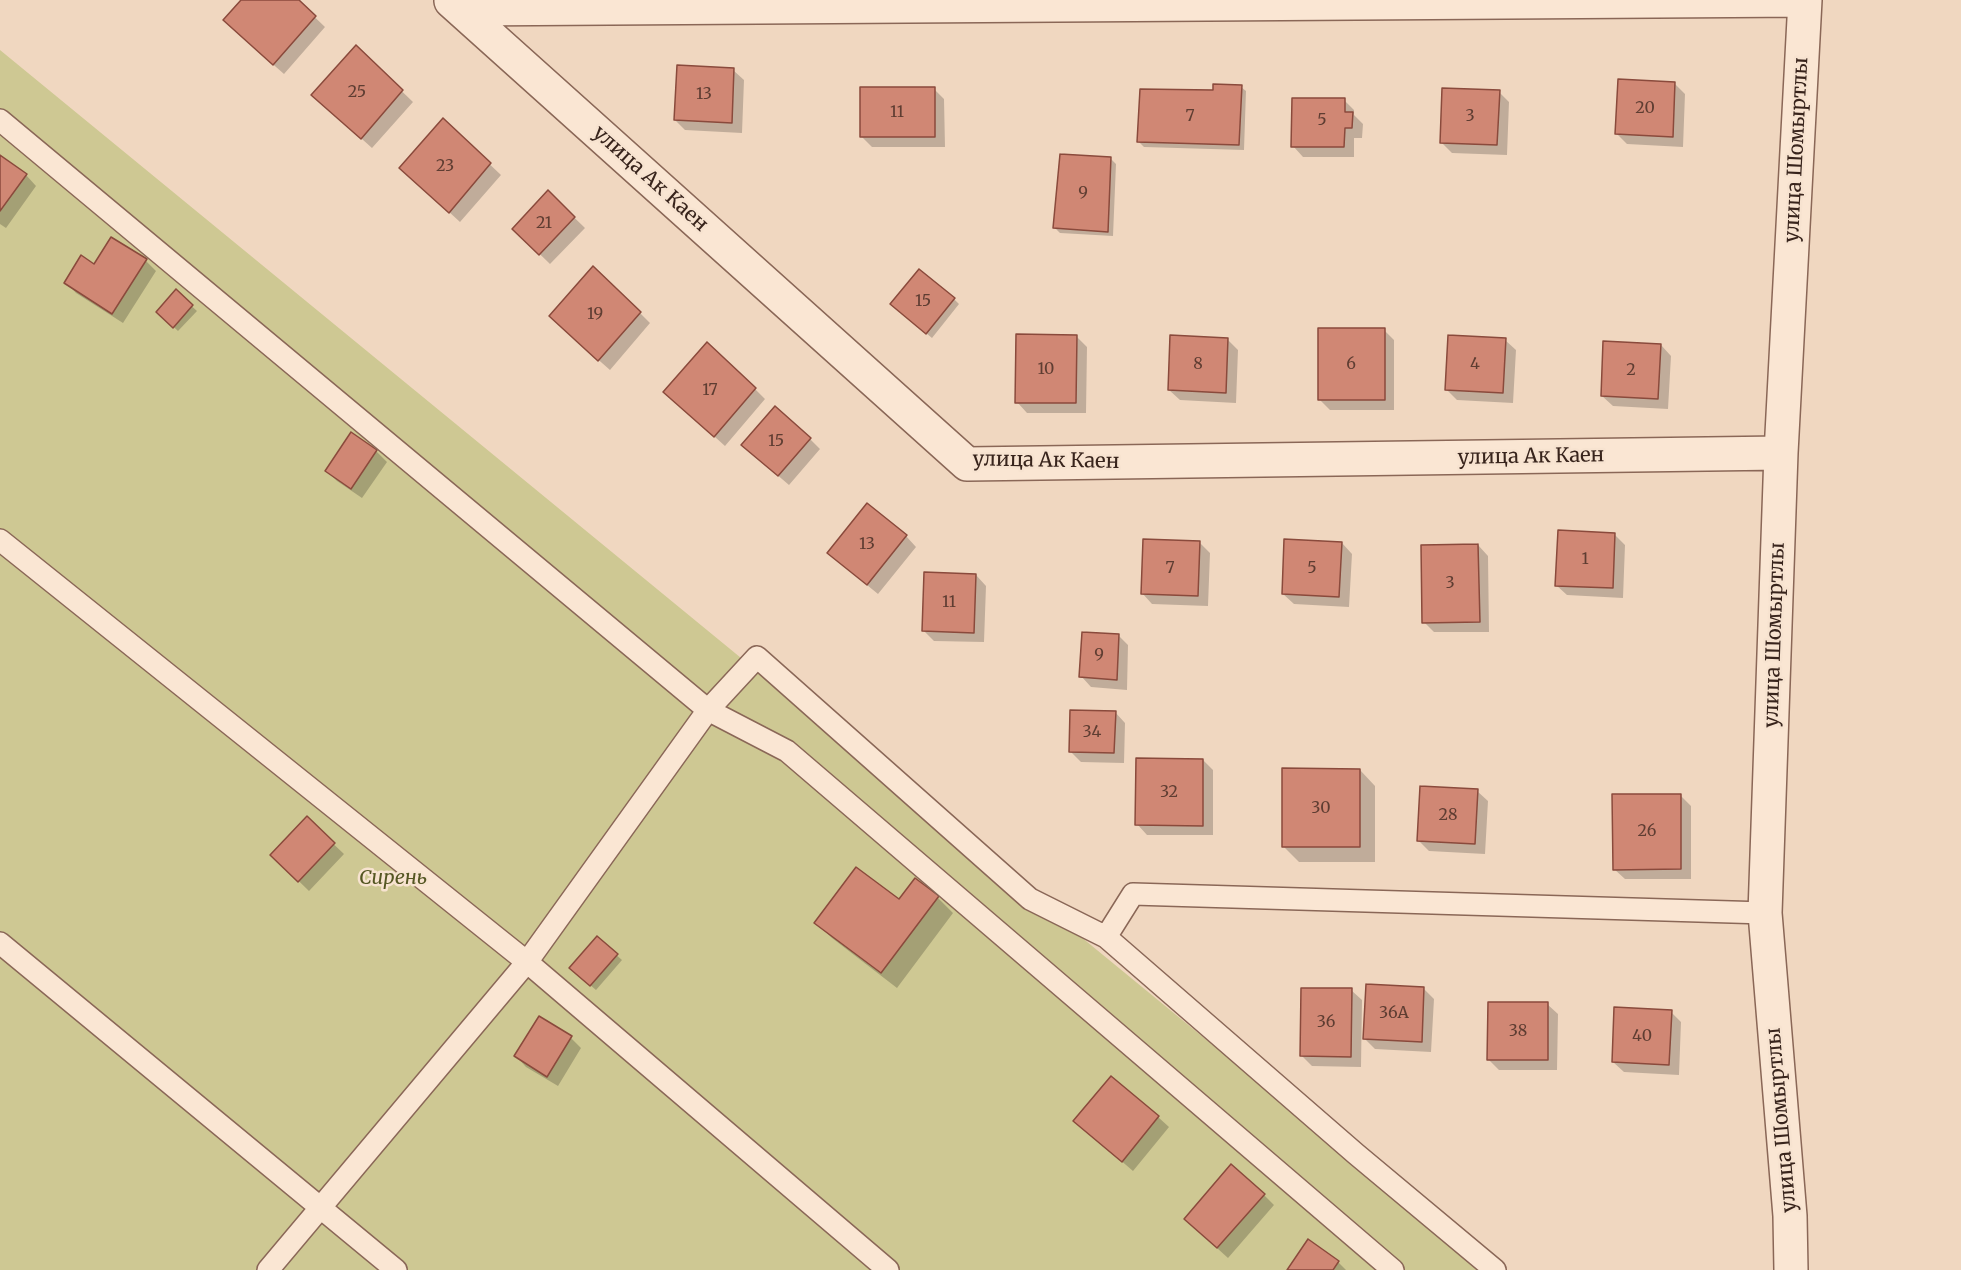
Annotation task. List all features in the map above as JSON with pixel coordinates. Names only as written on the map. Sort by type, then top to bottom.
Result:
[{"type":"street","points":[[455,4],[1805,0]]},
{"type":"street","name":"улица Шомыртлы","points":[[1791,1270],[1790,1216],[1765,913],[1781,453],[1805,0]]},
{"type":"street","name":"улица Ак Каен","points":[[455,4],[967,464],[1781,453]]},
{"type":"lane","points":[[0,120],[708,710],[787,751],[1394,1270]]},
{"type":"lane","points":[[0,540],[527,962],[888,1270]]},
{"type":"lane","points":[[268,1270],[527,962],[708,710],[757,657],[1030,899],[1106,937],[1347,1147],[1495,1270]]},
{"type":"lane","points":[[1106,937],[1133,894],[1765,913]]},
{"type":"lane","points":[[0,944],[396,1270]]},
{"type":"green space","name":"Сирень","points":[[0,50],[1487,1270],[0,1270]]},
{"type":"building","points":[[241,0],[299,0],[316,16],[273,65],[223,20]]},
{"type":"building","points":[[356,45],[403,90],[361,139],[311,95]]},
{"type":"building","points":[[677,65],[734,68],[732,123],[674,120]]},
{"type":"building","points":[[1618,79],[1675,82],[1673,137],[1615,134]]},
{"type":"building","points":[[1213,84],[1242,85],[1239,145],[1137,142],[1140,89],[1213,90]]},
{"type":"building","points":[[860,87],[935,87],[935,137],[860,137]]},
{"type":"building","points":[[1442,88],[1500,90],[1497,145],[1440,143]]},
{"type":"building","points":[[1292,98],[1345,98],[1345,112],[1353,112],[1352,128],[1345,128],[1344,147],[1291,147]]},
{"type":"building","points":[[443,118],[491,163],[449,213],[399,168]]},
{"type":"building","points":[[1060,154],[1111,157],[1108,232],[1053,228]]},
{"type":"building","points":[[0,155],[27,174],[0,211]]},
{"type":"building","points":[[548,190],[575,217],[539,255],[512,229]]},
{"type":"building","points":[[111,237],[147,259],[112,314],[64,283],[81,255],[94,264]]},
{"type":"building","points":[[593,266],[641,312],[598,361],[549,316]]},
{"type":"building","points":[[919,269],[955,298],[926,334],[890,304]]},
{"type":"building","points":[[176,289],[193,305],[173,328],[156,312]]},
{"type":"building","points":[[1318,328],[1385,328],[1385,400],[1318,400]]},
{"type":"building","points":[[1016,334],[1077,335],[1076,403],[1015,403]]},
{"type":"building","points":[[1170,335],[1228,338],[1226,393],[1168,390]]},
{"type":"building","points":[[1448,335],[1506,338],[1503,393],[1445,390]]},
{"type":"building","points":[[1603,341],[1661,344],[1658,399],[1601,396]]},
{"type":"building","points":[[707,342],[756,388],[714,437],[663,392]]},
{"type":"building","points":[[775,406],[811,438],[778,476],[741,445]]},
{"type":"building","points":[[351,432],[377,450],[351,489],[325,471]]},
{"type":"building","points":[[867,503],[907,535],[867,585],[827,553]]},
{"type":"building","points":[[1558,530],[1615,533],[1613,588],[1555,586]]},
{"type":"building","points":[[1143,539],[1200,541],[1198,596],[1141,594]]},
{"type":"building","points":[[1284,539],[1342,542],[1339,597],[1282,594]]},
{"type":"building","points":[[1478,544],[1480,622],[1422,623],[1421,545]]},
{"type":"building","points":[[924,572],[976,574],[974,633],[922,631]]},
{"type":"building","points":[[1082,632],[1119,634],[1117,680],[1079,677]]},
{"type":"building","points":[[1070,710],[1116,711],[1114,753],[1069,752]]},
{"type":"building","points":[[1136,758],[1203,759],[1203,826],[1135,825]]},
{"type":"building","points":[[1282,768],[1360,769],[1360,847],[1282,847]]},
{"type":"building","points":[[1420,786],[1478,789],[1475,844],[1417,841]]},
{"type":"building","points":[[1612,794],[1681,794],[1681,869],[1613,870]]},
{"type":"building","points":[[307,816],[335,843],[298,882],[270,855]]},
{"type":"building","points":[[856,867],[899,899],[915,878],[939,896],[881,973],[814,923]]},
{"type":"building","points":[[597,936],[618,954],[590,986],[569,968]]},
{"type":"building","points":[[1366,984],[1424,987],[1422,1042],[1363,1039]]},
{"type":"building","points":[[1301,988],[1352,988],[1351,1057],[1300,1056]]},
{"type":"building","points":[[1488,1002],[1548,1002],[1548,1060],[1487,1060]]},
{"type":"building","points":[[1614,1007],[1672,1010],[1669,1065],[1612,1062]]},
{"type":"building","points":[[539,1016],[572,1036],[547,1077],[514,1056]]},
{"type":"building","points":[[1111,1076],[1159,1116],[1122,1162],[1073,1121]]},
{"type":"building","points":[[1231,1164],[1265,1194],[1217,1248],[1184,1219]]},
{"type":"building","points":[[1308,1239],[1339,1261],[1333,1270],[1287,1270]]}]
